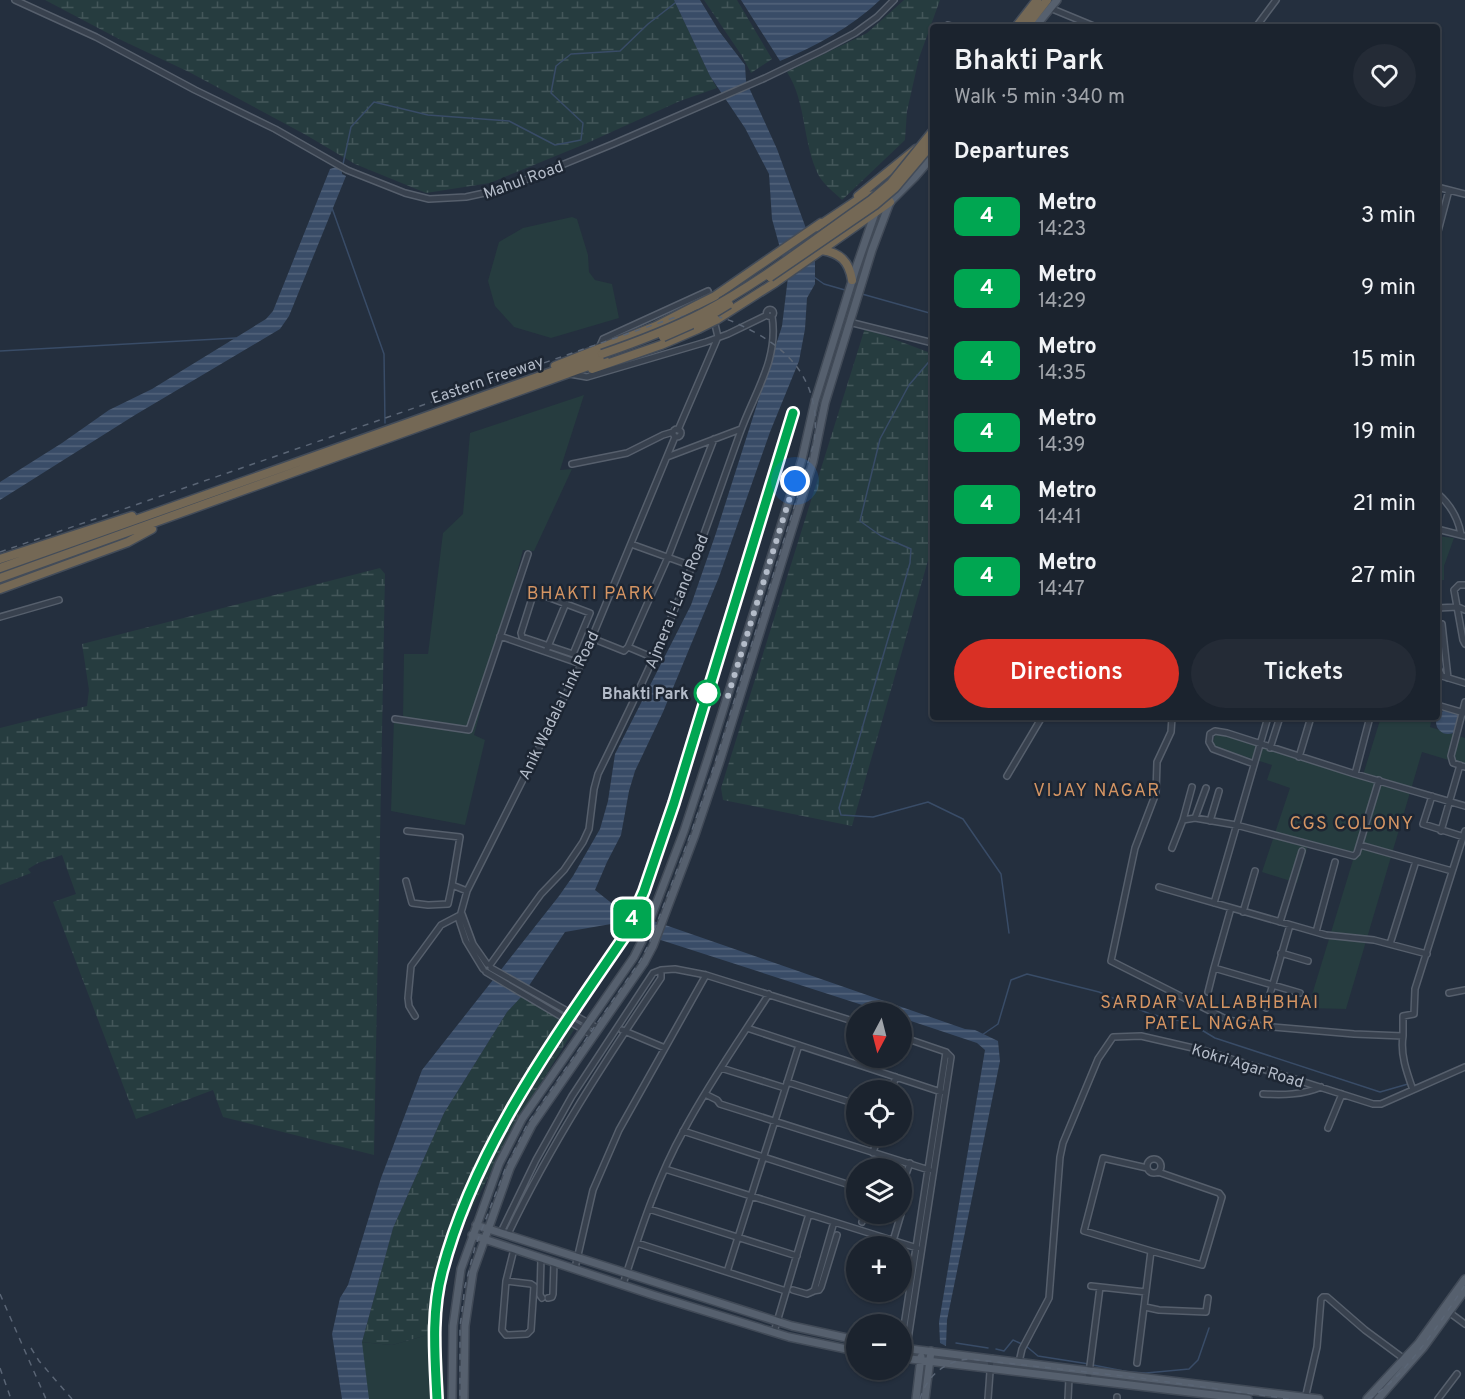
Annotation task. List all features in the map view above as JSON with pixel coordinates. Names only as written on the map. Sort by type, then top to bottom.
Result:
[{"type":"highway","points":[[1017,24],[1036,0]]},
{"type":"highway","points":[[1029,24],[1049,4]]},
{"type":"highway","name":"Eastern Freeway","points":[[0,568],[657,334],[704,312],[736,293],[871,200],[891,183],[930,135]]},
{"type":"highway","points":[[602,354],[697,305],[776,255],[918,148],[930,142]]},
{"type":"highway","name":"Eastern Freeway","points":[[0,578],[568,373],[602,354],[682,329],[738,299],[875,205],[895,188],[930,142]]},
{"type":"highway","points":[[568,373],[602,367],[662,345],[716,320],[782,278],[890,202],[883,194],[862,197],[817,226]]},
{"type":"highway","points":[[820,252],[835,253],[843,258],[850,269],[850,286]]},
{"type":"highway","points":[[0,559],[120,519],[167,508]]},
{"type":"highway","points":[[0,589],[128,542],[170,518]]},
{"type":"main road","points":[[1037,24],[1049,4],[1057,0]]},
{"type":"main road","points":[[453,1399],[455,1308],[461,1269],[472,1235],[499,1164],[522,1119],[642,941],[708,761],[802,459],[815,400],[826,364],[876,212],[883,194],[930,142]]},
{"type":"main road","points":[[464,1399],[467,1310],[473,1272],[487,1228],[510,1168],[532,1125],[644,963],[653,946],[696,831],[747,675],[813,462],[825,403],[858,292],[890,202],[930,160]]},
{"type":"main road","points":[[826,364],[836,366]]},
{"type":"main road","points":[[815,400],[825,403]]},
{"type":"main road","points":[[476,1225],[777,1322],[846,1338]]},
{"type":"main road","points":[[472,1235],[774,1332],[846,1349]]},
{"type":"main road","points":[[1447,1311],[1465,1280]]},
{"type":"main road","points":[[1378,1399],[1465,1290]]},
{"type":"main road","points":[[912,1349],[1019,1362],[1090,1366],[1319,1399]]},
{"type":"main road","points":[[916,1399],[921,1350]]},
{"type":"main road","points":[[925,1399],[931,1351]]},
{"type":"main road","points":[[912,1360],[1248,1399]]},
{"type":"main road","points":[[1367,1399],[1407,1361]]},
{"type":"main road","points":[[919,1373],[928,1374]]},
{"type":"main road","points":[[1206,1394],[1207,1384]]},
{"type":"street","name":"Mahul Road","points":[[15,0],[96,37],[195,90],[275,129],[347,170],[405,193],[429,199],[481,195],[503,189],[591,153],[765,78],[855,33],[877,17],[894,0]]},
{"type":"street","points":[[1258,24],[1276,0]]},
{"type":"street","points":[[1049,4],[1090,24]]},
{"type":"street","points":[[1440,188],[1465,194]]},
{"type":"street","points":[[1440,224],[1449,190]]},
{"type":"street","points":[[568,373],[587,377],[717,338],[712,294],[603,339],[602,354]]},
{"type":"street","name":"Ajmera l-Land Road","points":[[489,968],[541,894],[564,870],[586,836],[598,774],[654,657],[692,566],[741,429],[771,354],[774,339],[769,315],[717,338]]},
{"type":"street","points":[[849,322],[930,342]]},
{"type":"street","name":"Anik Wadala Link Road","points":[[489,968],[466,941],[459,920],[467,891],[581,664],[717,338]]},
{"type":"street","points":[[667,457],[741,429]]},
{"type":"street","points":[[572,464],[627,453],[663,435],[676,433]]},
{"type":"street","points":[[599,642],[619,651],[624,651],[628,647],[668,557],[714,439]]},
{"type":"street","points":[[1440,496],[1458,521],[1463,535]]},
{"type":"street","points":[[1458,521],[1465,523]]},
{"type":"street","points":[[1440,531],[1463,535]]},
{"type":"street","points":[[631,544],[692,566]]},
{"type":"street","points":[[395,719],[470,730],[528,554]]},
{"type":"street","points":[[1465,585],[1460,585],[1454,590],[1465,644]]},
{"type":"street","points":[[500,636],[547,649],[571,655],[575,653],[590,615],[589,611],[566,603],[537,593],[533,595],[521,635],[523,638],[547,649],[581,664]]},
{"type":"street","points":[[0,617],[59,600]]},
{"type":"street","points":[[547,649],[566,603]]},
{"type":"street","points":[[1440,608],[1458,607],[1465,610]]},
{"type":"street","points":[[1442,624],[1448,678]]},
{"type":"street","points":[[586,626],[595,629]]},
{"type":"street","points":[[578,646],[587,649]]},
{"type":"street","points":[[628,647],[654,657]]},
{"type":"street","points":[[1440,674],[1465,683]]},
{"type":"street","points":[[1442,831],[1449,801],[1463,766],[1453,763],[1451,756],[1465,702]]},
{"type":"street","points":[[1440,706],[1464,713]]},
{"type":"street","points":[[1007,776],[1040,720]]},
{"type":"street","points":[[1172,720],[1171,732],[1157,762],[1156,793],[1135,849],[1111,962],[1228,1020],[1273,1028],[1403,1036]]},
{"type":"street","points":[[1214,903],[1267,720]]},
{"type":"street","points":[[1270,748],[1279,720]]},
{"type":"street","points":[[1299,757],[1310,720]]},
{"type":"street","points":[[1355,774],[1369,720]]},
{"type":"street","points":[[1254,764],[1213,748],[1210,746],[1209,737],[1215,731],[1227,732],[1270,748],[1465,806]]},
{"type":"street","points":[[1183,820],[1195,818],[1236,825],[1352,857],[1357,853],[1360,845],[1379,780]]},
{"type":"street","points":[[1172,848],[1192,787]]},
{"type":"street","points":[[1195,818],[1206,788]]},
{"type":"street","points":[[1210,820],[1219,791]]},
{"type":"street","points":[[1413,1090],[1402,1045],[1403,1016],[1414,1014],[1415,989],[1464,834],[1442,831],[1423,824],[1432,796]]},
{"type":"street","points":[[406,881],[412,903],[448,904],[460,837],[407,831]]},
{"type":"street","points":[[1360,845],[1452,871]]},
{"type":"street","points":[[1280,922],[1302,851]]},
{"type":"street","points":[[1389,944],[1416,861]]},
{"type":"street","points":[[1316,932],[1335,862]]},
{"type":"street","points":[[1243,912],[1255,871]]},
{"type":"street","points":[[452,885],[467,891]]},
{"type":"street","points":[[1159,887],[1326,935],[1374,940],[1427,954]]},
{"type":"street","points":[[1208,992],[1231,908]]},
{"type":"street","points":[[415,1016],[408,998],[411,966],[441,925],[462,914]]},
{"type":"street","points":[[1266,1008],[1290,925]]},
{"type":"street","points":[[1281,953],[1308,962]]},
{"type":"street","points":[[489,968],[492,977],[594,1036]]},
{"type":"street","points":[[489,968],[532,990],[598,1029]]},
{"type":"street","points":[[1214,968],[1300,993]]},
{"type":"street","points":[[504,1233],[533,1167],[572,1096],[653,973],[675,969],[706,975],[846,1019]]},
{"type":"street","points":[[504,1233],[581,1101],[661,978],[661,970]]},
{"type":"street","points":[[575,1268],[593,1190],[619,1130],[706,975]]},
{"type":"street","points":[[1449,993],[1465,990]]},
{"type":"street","points":[[623,1284],[649,1209],[683,1131],[770,994]]},
{"type":"street","points":[[618,1028],[665,1048]]},
{"type":"street","points":[[747,1028],[943,1092]]},
{"type":"street","name":"Kokri Agar Road","points":[[1019,1362],[1022,1349],[1049,1298],[1063,1143],[1098,1059],[1113,1038],[1141,1036],[1206,1051],[1373,1104],[1381,1104],[1465,1067]]},
{"type":"street","points":[[909,1314],[943,1092],[951,1057],[946,1052],[912,1040]]},
{"type":"street","points":[[727,1272],[799,1045]]},
{"type":"street","points":[[721,1068],[846,1101]]},
{"type":"street","points":[[1263,1094],[1292,1095],[1321,1087]]},
{"type":"street","points":[[705,1094],[720,1104],[891,1158]]},
{"type":"street","points":[[1328,1128],[1342,1094]]},
{"type":"street","points":[[572,1096],[581,1101]]},
{"type":"street","points":[[683,1131],[846,1184]]},
{"type":"street","points":[[873,1153],[875,1146]]},
{"type":"street","points":[[1103,1158],[1147,1168],[1152,1173],[1158,1172],[1219,1193],[1222,1197],[1202,1265],[1084,1231],[1103,1158]]},
{"type":"street","points":[[1147,1168],[1149,1161],[1156,1159],[1161,1166],[1158,1172]]},
{"type":"street","points":[[912,1164],[931,1170]]},
{"type":"street","points":[[533,1167],[540,1171]]},
{"type":"street","points":[[665,1169],[877,1236]]},
{"type":"street","points":[[649,1209],[797,1256]]},
{"type":"street","points":[[774,1332],[789,1291],[809,1214]]},
{"type":"street","points":[[813,1291],[834,1222]]},
{"type":"street","points":[[637,1244],[789,1291],[807,1294],[821,1287],[837,1235]]},
{"type":"street","points":[[912,1246],[919,1248]]},
{"type":"street","points":[[907,1314],[919,1248]]},
{"type":"street","points":[[506,1281],[534,1286],[531,1330],[527,1334],[506,1335],[502,1330],[506,1281],[514,1249]]},
{"type":"street","points":[[1137,1363],[1151,1251]]},
{"type":"street","points":[[541,1258],[540,1295],[545,1298],[553,1294],[554,1262]]},
{"type":"street","points":[[1091,1286],[1146,1292]]},
{"type":"street","points":[[1088,1380],[1100,1287]]},
{"type":"street","points":[[1305,1398],[1318,1338],[1322,1297],[1327,1297],[1407,1361]]},
{"type":"street","points":[[1145,1307],[1159,1310],[1206,1312],[1208,1298]]},
{"type":"street","points":[[1447,1311],[1465,1324]]},
{"type":"street","points":[[988,1399],[991,1358]]},
{"type":"street","points":[[1438,1399],[1457,1374]]},
{"type":"street","points":[[1068,1399],[1069,1378]]},
{"type":"green space","points":[[45,0],[674,0],[717,88],[680,101],[585,144],[490,183],[426,193],[355,164],[189,72]]},
{"type":"green space","points":[[704,0],[737,0],[772,59],[751,73]]},
{"type":"green space","points":[[904,0],[940,0],[919,58],[907,111],[905,140],[842,200],[819,176],[810,150],[798,97],[787,72],[867,33]]},
{"type":"green space","points":[[572,217],[577,219],[588,255],[589,272],[595,280],[612,284],[619,318],[551,338],[514,327],[495,306],[488,281],[499,242],[523,228]]},
{"type":"green space","points":[[865,328],[930,353],[930,553],[852,826],[723,800],[721,788]]},
{"type":"green space","name":"Bhakti Park","points":[[584,395],[560,470],[572,469],[534,551],[523,550],[474,735],[485,740],[465,825],[391,811],[394,717],[403,718],[404,654],[428,654],[443,533],[463,514],[470,433]]},
{"type":"green space","points":[[1440,536],[1454,538],[1444,566],[1444,580],[1440,581]]},
{"type":"green space","points":[[380,568],[385,574],[374,1155],[223,1117],[213,1090],[136,1119],[53,902],[76,894],[62,855],[38,863],[28,869],[31,873],[0,885],[0,728],[87,706],[89,690],[82,644]]},
{"type":"green space","points":[[1380,720],[1431,720],[1430,727],[1465,738],[1465,765],[1422,752],[1346,1009],[1308,1008],[1353,860],[1308,845],[1297,883],[1262,872],[1290,788],[1267,780],[1272,765],[1212,746],[1217,728],[1363,775]]},
{"type":"green space","points":[[522,996],[575,1028],[518,1120],[455,1241],[440,1289],[441,1331],[392,1345],[362,1342],[393,1228],[444,1113],[507,1012]]},
{"type":"green space","points":[[441,1331],[445,1399],[368,1399],[361,1342],[392,1345]]},
{"type":"water","points":[[674,0],[700,0],[719,31],[745,65],[746,81],[777,149],[815,253],[815,284],[807,298],[805,329],[799,361],[770,432],[719,577],[663,712],[635,771],[621,835],[595,890],[614,905],[645,918],[887,1002],[853,1002],[611,924],[565,932],[522,996],[507,1012],[444,1113],[393,1228],[362,1342],[369,1399],[342,1399],[332,1334],[340,1298],[348,1285],[381,1178],[422,1070],[559,896],[600,829],[608,801],[615,754],[691,605],[782,326],[788,277],[772,219],[769,174],[745,128],[710,76]]},
{"type":"water","points":[[741,0],[880,0],[858,19],[833,35],[780,61]]},
{"type":"water","points":[[336,167],[346,176],[289,316],[280,329],[135,415],[0,500],[0,482],[109,410],[152,389],[266,319],[273,311],[330,169]]},
{"type":"water","points":[[1444,711],[1452,711],[1459,718],[1459,726],[1452,733],[1444,733],[1437,726],[1436,720],[1440,720],[1440,714]]},
{"type":"water","points":[[912,1011],[965,1029],[975,1030],[998,1041],[1000,1061],[947,1320],[946,1346],[940,1343],[939,1322],[985,1050],[977,1043],[912,1021]]},
{"type":"waterway","points":[[343,164],[351,127],[374,102],[428,115],[509,121],[555,145],[581,140],[583,123],[551,93],[556,66],[571,54],[620,51],[648,24],[679,0]]},
{"type":"waterway","points":[[332,208],[384,354],[385,423]]},
{"type":"waterway","points":[[814,277],[824,284],[845,290]]},
{"type":"waterway","points":[[862,294],[930,313]]},
{"type":"waterway","points":[[0,351],[236,338]]},
{"type":"waterway","points":[[930,360],[909,385],[880,439],[860,521],[881,536],[911,549],[910,563],[839,808],[841,815],[873,817],[928,802],[963,819],[1001,874],[1009,933]]},
{"type":"waterway","points":[[982,1035],[998,1024],[1011,980],[1027,974],[1099,992],[1150,1014],[1190,1023],[1215,1038],[1380,1092],[1408,1084]]},
{"type":"waterway","points":[[1093,1365],[1146,1373],[1189,1369],[1198,1360],[1209,1328]]},
{"type":"waterway","points":[[996,1349],[1004,1351],[1013,1340],[1022,1344]]},
{"type":"waterway","points":[[956,1343],[988,1348]]},
{"type":"waterway","points":[[1026,1346],[1038,1356],[1089,1364]]},
{"type":"railway","points":[[0,552],[673,318],[708,315],[735,322],[785,353],[804,378],[814,408],[814,443],[715,763],[649,944],[640,961],[528,1123],[506,1167],[475,1247],[465,1286],[460,1327],[460,1399]]},
{"type":"railway","points":[[1368,1399],[1395,1378],[1408,1364],[1465,1285]]},
{"type":"railway","points":[[0,1294],[46,1399]]},
{"type":"railway","points":[[31,1348],[39,1361],[72,1399]]},
{"type":"railway","points":[[920,1399],[927,1383],[939,1370],[953,1362],[971,1359],[1140,1378],[1289,1399]]},
{"type":"railway","points":[[0,1368],[11,1399]]},
{"type":"metro line","name":"4","points":[[437,1399],[436,1307],[441,1273],[455,1232],[473,1184],[492,1143],[513,1106],[624,937],[637,910],[674,803],[730,613],[793,413]]},
{"type":"place","name":"Bhakti Park","points":[[707,693]]},
{"type":"district","name":"BHAKTI PARK","points":[[591,593]]},
{"type":"district","name":"VIJAY NAGAR","points":[[1097,790]]},
{"type":"district","name":"CGS COLONY","points":[[1352,823]]},
{"type":"district","name":"SARDAR VALLABHBHAI PATEL NAGAR","points":[[1210,1012]]},
{"type":"route","points":[[707,693],[728,696],[795,481]]}]
